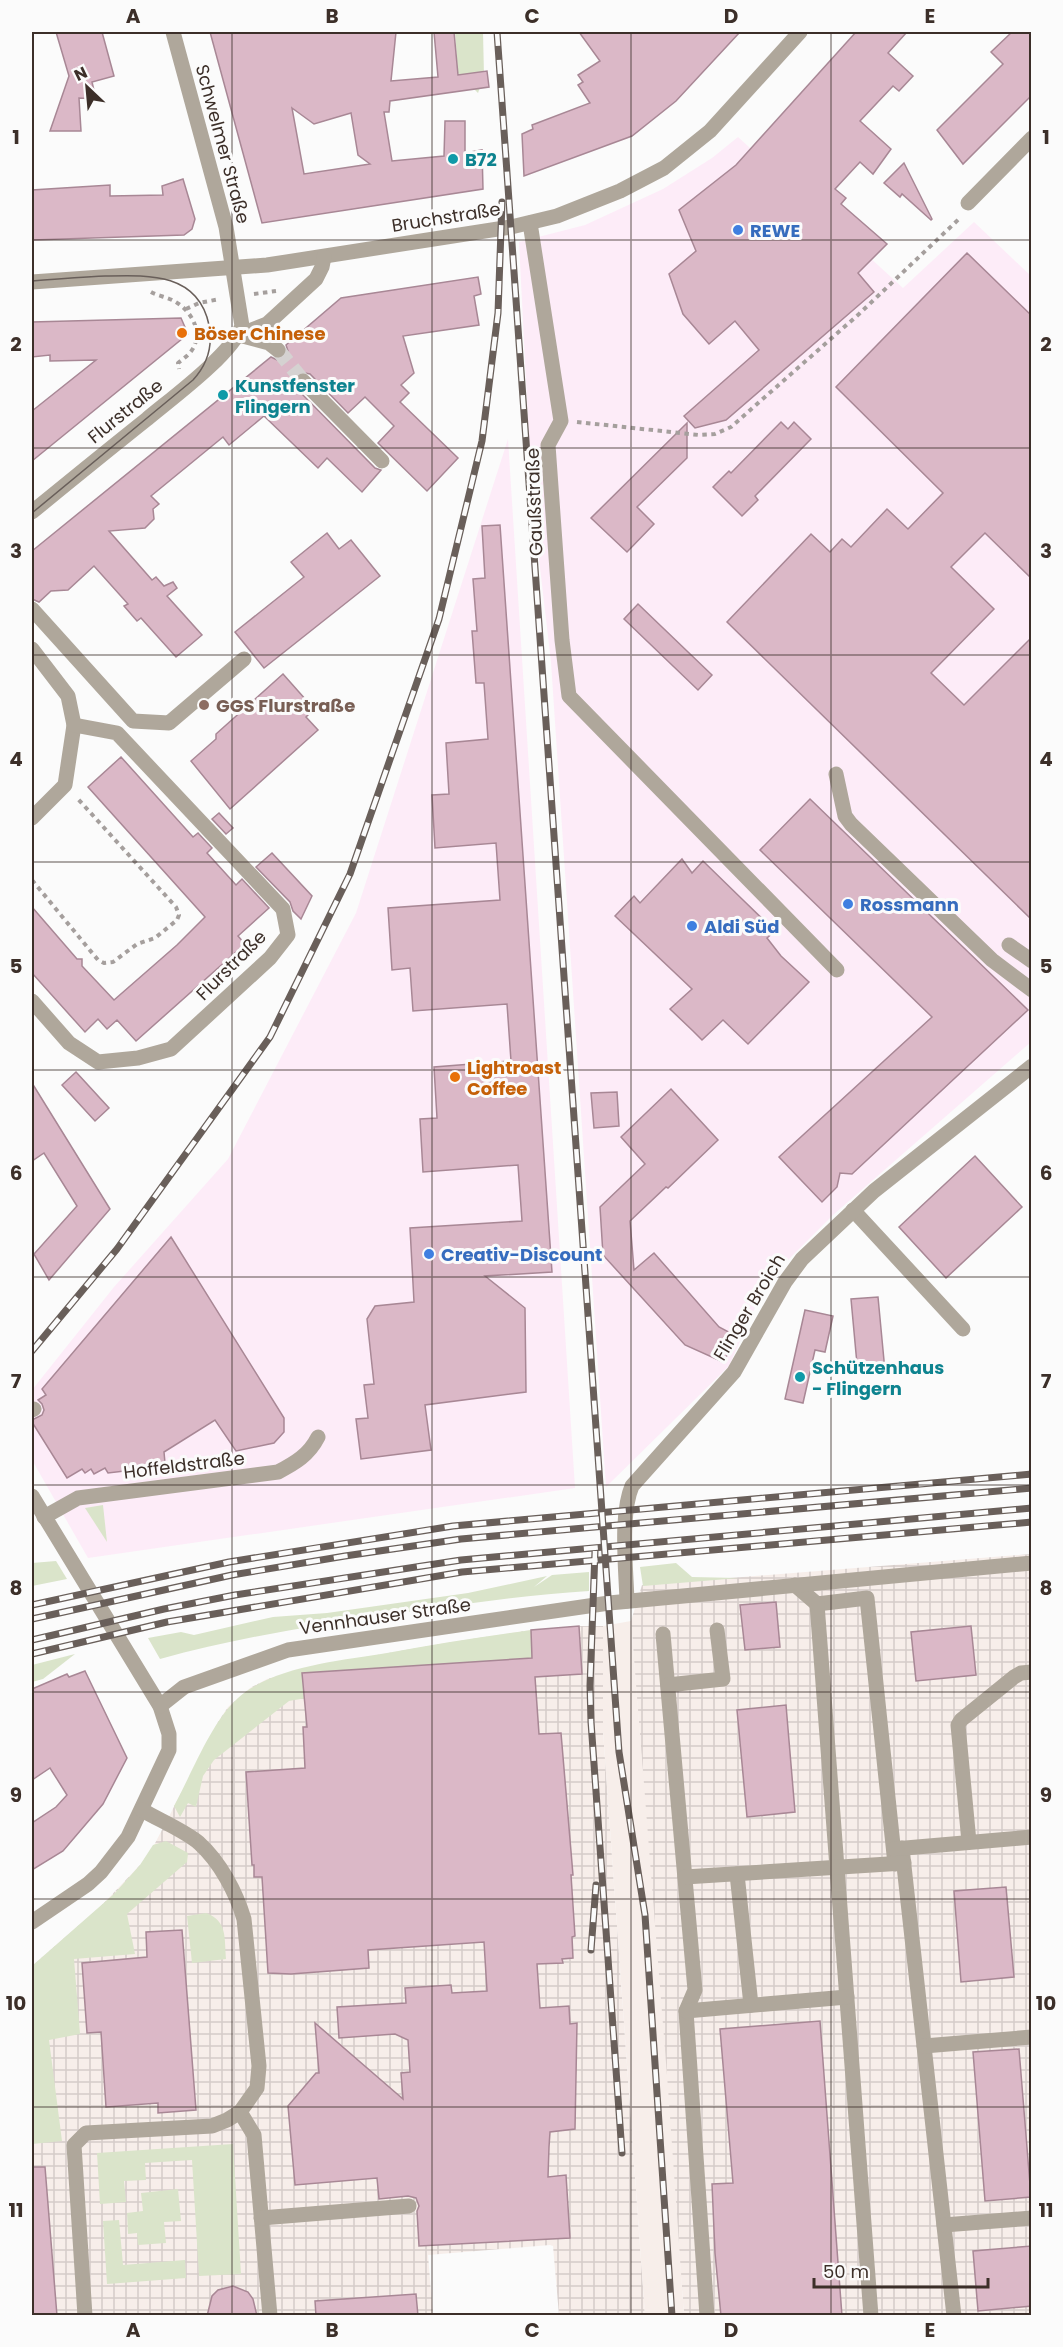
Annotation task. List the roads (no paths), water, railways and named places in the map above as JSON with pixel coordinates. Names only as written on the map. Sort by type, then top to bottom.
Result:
[{"type":"street","name":"Schwelmer Straße","points":[[173,32],[226,227],[233,268]]},
{"type":"street","name":"Bruchstraße","points":[[32,282],[233,268],[324,257],[530,223],[557,216],[620,191],[664,168],[710,131],[800,32]]},
{"type":"street","points":[[968,203],[1032,138]]},
{"type":"street","name":"Gaußstraße","points":[[530,223],[561,421],[548,445],[562,640],[569,696],[837,970]]},
{"type":"street","name":"Flurstraße","points":[[32,512],[181,391],[238,335],[267,324],[316,279],[324,257]]},
{"type":"street","points":[[233,268],[242,318],[238,335],[269,343],[278,351]]},
{"type":"street","points":[[303,381],[382,461]]},
{"type":"street","points":[[32,609],[133,721],[169,723],[244,659]]},
{"type":"street","points":[[32,649],[68,696],[74,726],[65,785],[32,818]]},
{"type":"street","name":"Flurstraße","points":[[32,1001],[69,1043],[98,1062],[138,1058],[171,1049],[270,958],[288,934],[283,909],[117,733],[74,726]]},
{"type":"street","points":[[836,774],[845,816],[851,824],[992,960],[1032,990]]},
{"type":"street","points":[[1009,945],[1032,961]]},
{"type":"street","name":"Flinger Broich","points":[[627,1601],[626,1521],[628,1497],[632,1486],[734,1372],[785,1282],[802,1259],[853,1210],[902,1168],[1032,1066]]},
{"type":"street","points":[[853,1210],[963,1329]]},
{"type":"street","name":"Hoffeldstraße","points":[[39,1516],[78,1498],[278,1472],[300,1460],[314,1446],[318,1437]]},
{"type":"street","points":[[32,1496],[39,1516],[160,1706],[169,1734],[169,1750],[128,1837],[101,1872],[75,1894],[32,1922]]},
{"type":"street","name":"Vennhauser Straße","points":[[160,1706],[184,1687],[288,1650],[627,1601],[1032,1563]]},
{"type":"street","points":[[795,1585],[817,1604],[871,2316]]},
{"type":"street","points":[[817,1604],[867,1598],[898,1856],[924,2046],[954,2316]]},
{"type":"street","points":[[668,1685],[723,1679],[717,1630]]},
{"type":"street","points":[[663,1634],[695,1990],[686,2011],[707,2316]]},
{"type":"street","points":[[969,1842],[958,1725],[961,1720],[1014,1677],[1021,1673],[1032,1672]]},
{"type":"street","points":[[85,2316],[74,2145],[86,2133],[212,2126],[240,2112],[257,2088],[259,2066],[244,1918],[240,1904],[218,1866],[198,1843],[142,1810]]},
{"type":"street","points":[[685,1877],[837,1868],[969,1842],[1032,1838]]},
{"type":"street","points":[[737,1874],[751,2005]]},
{"type":"street","points":[[686,2011],[847,1997]]},
{"type":"street","points":[[924,2046],[1032,2037]]},
{"type":"street","points":[[240,2112],[254,2135],[270,2316]]},
{"type":"street","points":[[261,2218],[409,2206]]},
{"type":"street","points":[[944,2225],[1032,2218]]},
{"type":"tunnel","points":[[278,350],[303,381]]},
{"type":"tram line","points":[[32,281],[121,276],[169,280],[194,295],[203,308],[209,325],[210,340],[205,362],[193,380],[32,513]]},
{"type":"railway","points":[[497,32],[619,1752],[645,1915],[672,2316]]},
{"type":"railway","points":[[32,1351],[117,1249],[270,1037],[350,874],[439,619],[482,441],[498,313],[502,202]]},
{"type":"railway","points":[[32,1605],[229,1562],[453,1526],[1032,1474]]},
{"type":"railway","points":[[32,1619],[232,1575],[461,1539],[1032,1488]]},
{"type":"railway","points":[[32,1640],[235,1595],[461,1560],[1032,1508]]},
{"type":"railway","points":[[32,1654],[167,1622],[462,1572],[1032,1522]]},
{"type":"railway","points":[[595,1551],[590,1686],[591,1722],[622,2153]]},
{"type":"railway","points":[[591,1950],[596,1885]]},
{"type":"place","name":"B72","points":[[453,159]]},
{"type":"place","name":"REWE","points":[[738,230]]},
{"type":"place","name":"Böser Chinese","points":[[182,333]]},
{"type":"place","name":"Kunstfenster Flingern","points":[[223,395]]},
{"type":"place","name":"GGS Flurstraße","points":[[204,705]]},
{"type":"place","name":"Rossmann","points":[[848,904]]},
{"type":"place","name":"Aldi Süd","points":[[692,926]]},
{"type":"place","name":"Lightroast Coffee","points":[[455,1077]]},
{"type":"place","name":"Creativ-Discount","points":[[429,1254]]},
{"type":"place","name":"Schützenhaus - Flingern","points":[[800,1377]]}]
